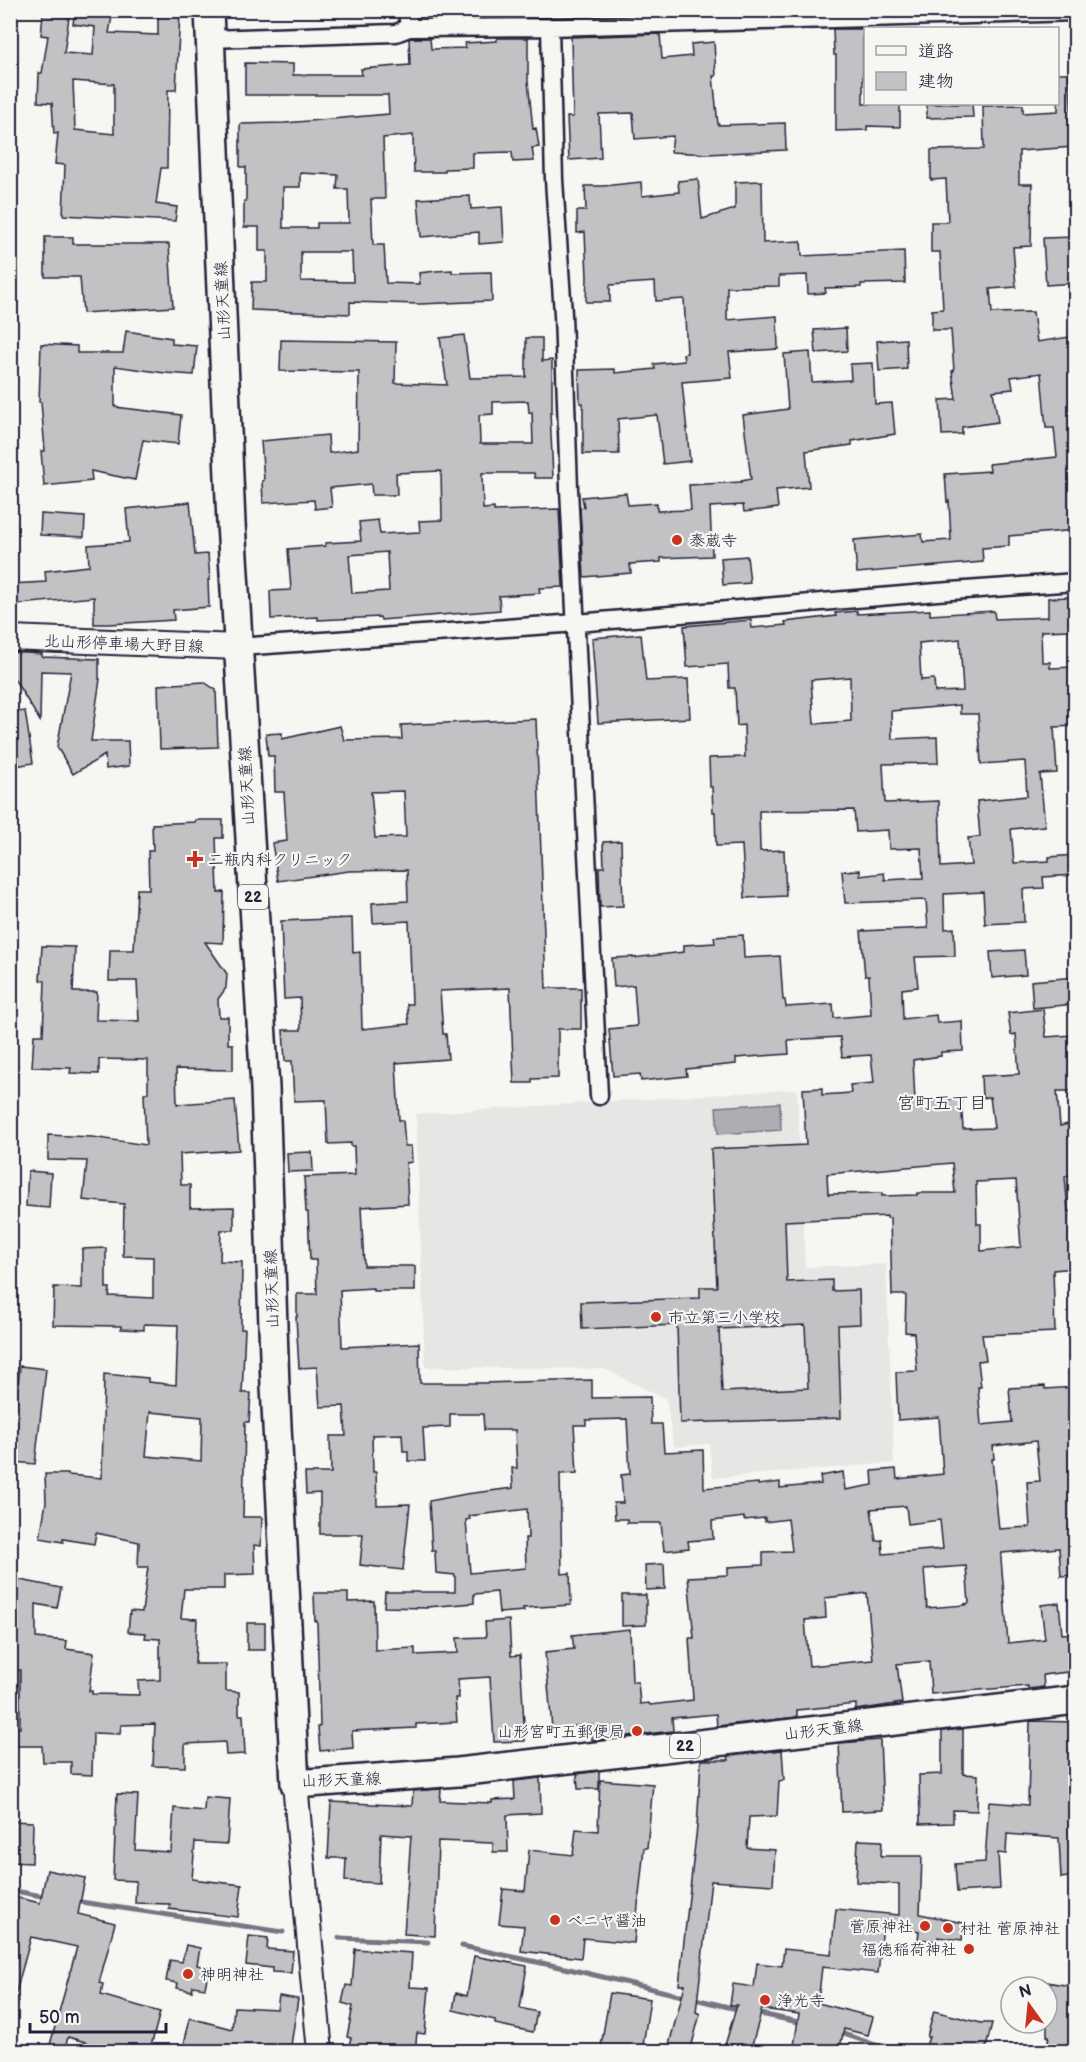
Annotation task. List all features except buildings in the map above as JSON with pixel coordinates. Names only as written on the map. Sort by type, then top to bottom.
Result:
[{"type":"main road","name":"山形天童線","points":[[209,10],[238,647],[265,1088],[275,1386],[295,1784],[458,1772],[1076,1700]]},
{"type":"street","points":[[407,10],[409,28]]},
{"type":"street","points":[[210,39],[396,33],[409,28],[550,27],[757,19],[1076,12]]},
{"type":"street","points":[[550,27],[554,180],[563,314],[568,489],[577,623],[599,1096]]},
{"type":"street","points":[[238,647],[577,623],[1076,582]]},
{"type":"street","name":"北山形停車場大野目線","points":[[10,638],[238,647]]},
{"type":"street","points":[[295,1784],[320,2052]]},
{"type":"shaded area","name":"市立第三小学校","points":[[797,1089],[805,1267],[886,1264],[894,1463],[713,1478],[709,1444],[674,1447],[666,1399],[604,1369],[425,1367],[416,1114]]},
{"type":"shaded area","points":[[780,1103],[781,1130],[718,1134],[716,1107]]},
{"type":"waterway","points":[[10,1890],[47,1897]]},
{"type":"waterway","points":[[74,1901],[283,1932]]},
{"type":"waterway","points":[[339,1938],[428,1942]]},
{"type":"waterway","points":[[462,1946],[741,2010]]},
{"type":"waterway","points":[[756,2013],[803,2023]]},
{"type":"waterway","points":[[838,2032],[896,2052]]},
{"type":"place","name":"泰蔵寺","points":[[677,540]]},
{"type":"place","name":"二瓶内科クリニック","points":[[195,859]]},
{"type":"place","name":"市立第三小学校","points":[[656,1317]]},
{"type":"place","name":"山形宮町五郵便局","points":[[637,1731]]},
{"type":"place","name":"ベニヤ醤油","points":[[555,1920]]},
{"type":"place","name":"菅原神社","points":[[925,1926]]},
{"type":"place","name":"村社 菅原神社","points":[[948,1928]]},
{"type":"place","name":"福徳稲荷神社","points":[[969,1949]]},
{"type":"place","name":"神明神社","points":[[188,1974]]},
{"type":"place","name":"浄光寺","points":[[765,2000]]},
{"type":"district","name":"宮町五丁目","points":[[942,1103]]}]
